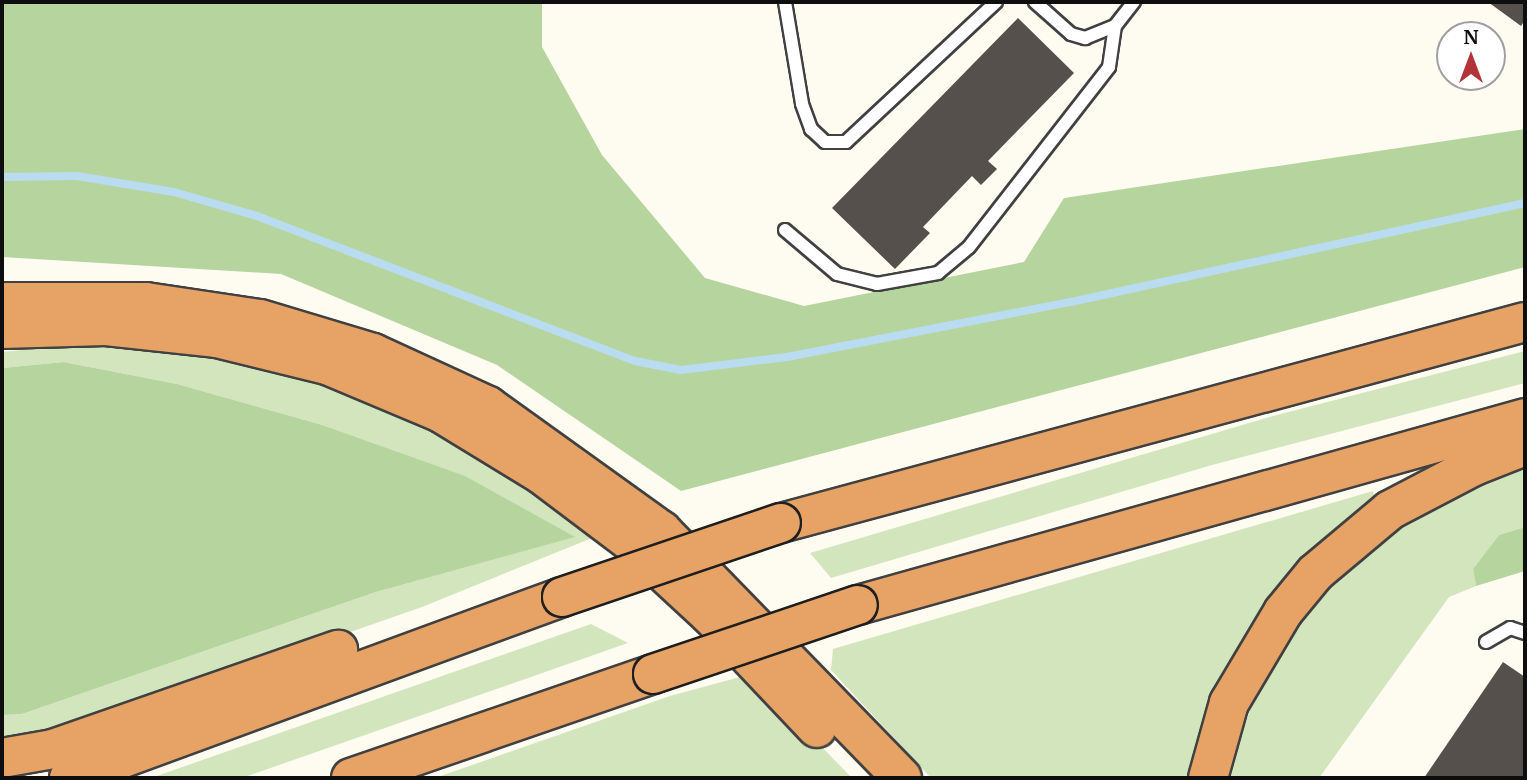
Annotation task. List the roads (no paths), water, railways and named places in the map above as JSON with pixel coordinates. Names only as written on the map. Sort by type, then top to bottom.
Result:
[{"type":"highway","points":[[2,302],[146,302],[260,319],[373,353],[488,406],[662,531],[902,778]]},
{"type":"highway","points":[[69,778],[433,642],[781,523],[1525,322]]},
{"type":"highway","points":[[2,329],[106,326],[216,338],[327,365],[441,413],[521,461],[631,542],[711,616],[866,778]]},
{"type":"highway","points":[[351,778],[858,605],[1525,418]]},
{"type":"highway","points":[[1208,778],[1229,703],[1283,612],[1315,573],[1390,510],[1474,466],[1525,446]]},
{"type":"highway","points":[[2,758],[53,749],[364,641],[433,642]]},
{"type":"lane","points":[[785,2],[802,104],[811,129],[825,142],[846,142],[996,2]]},
{"type":"lane","points":[[1035,2],[1071,34],[1085,38],[1115,26],[1134,2]]},
{"type":"lane","points":[[785,230],[837,274],[877,284],[938,274],[969,247],[1109,67],[1115,26]]},
{"type":"lane","points":[[1486,642],[1510,628],[1525,633]]},
{"type":"waterway","points":[[2,177],[77,176],[174,192],[257,216],[635,361],[681,370],[787,357],[1071,302],[1525,203]]}]
